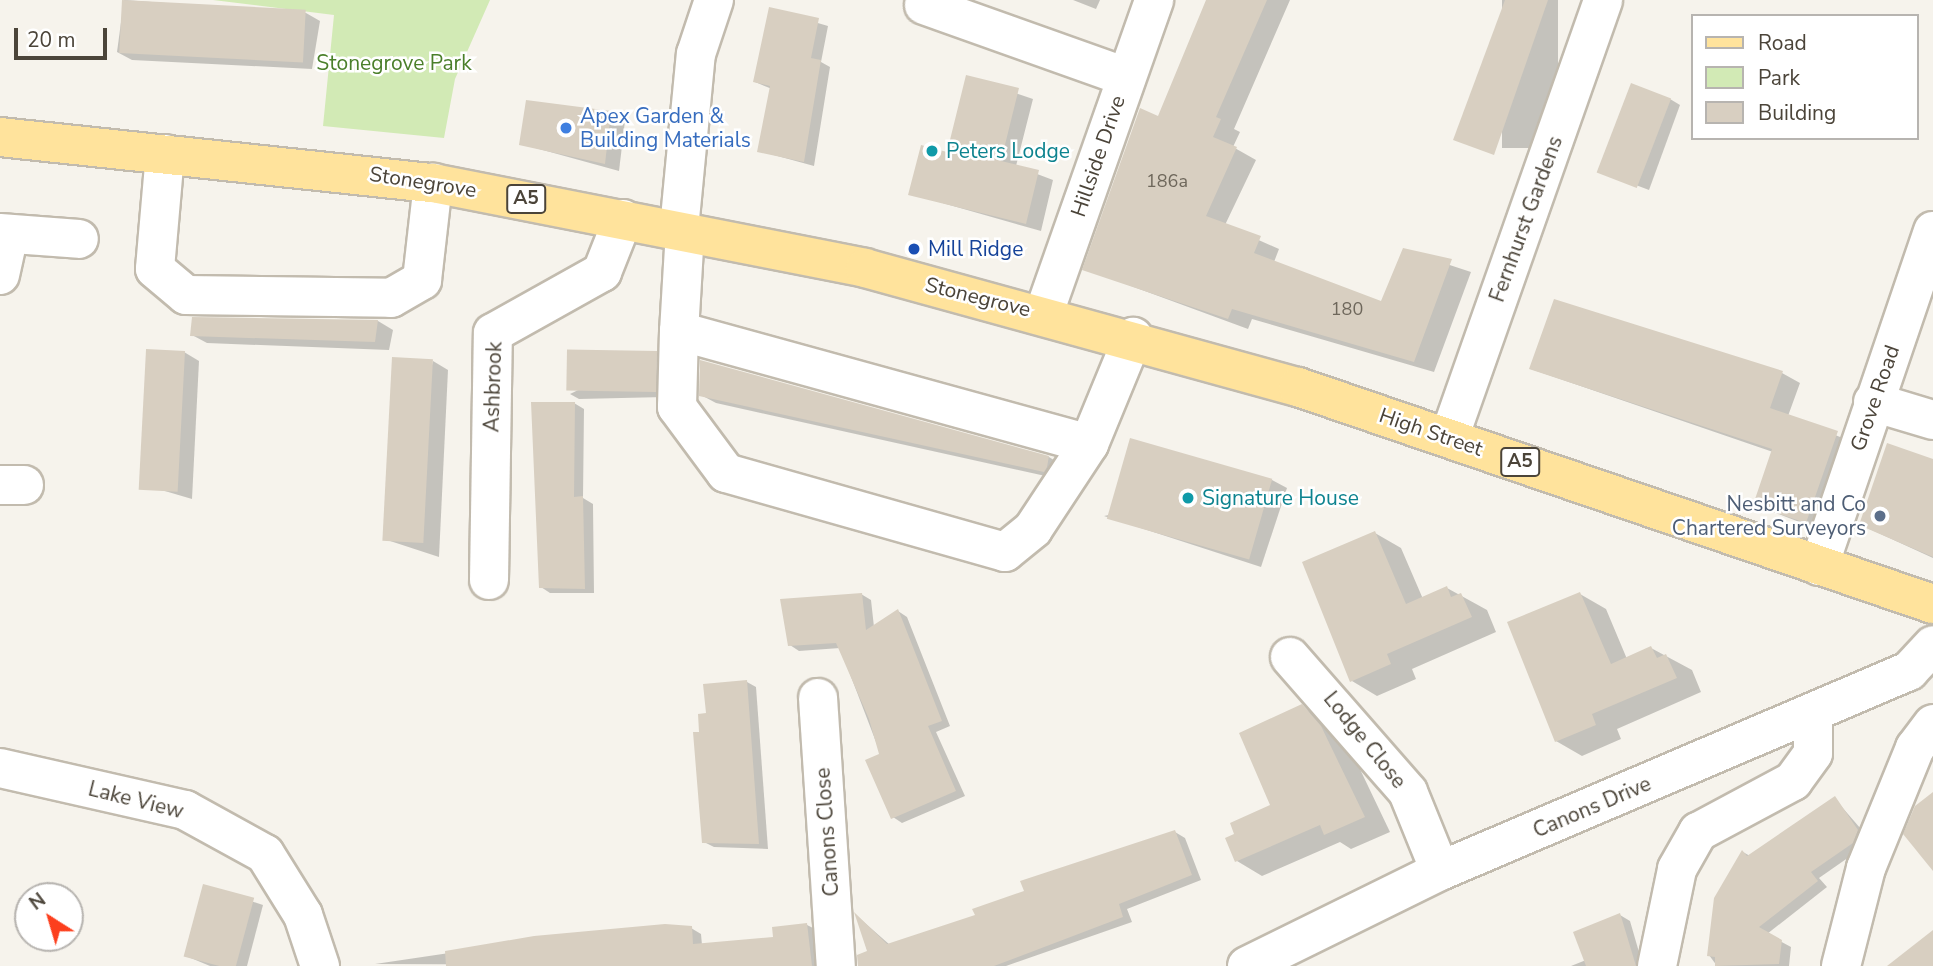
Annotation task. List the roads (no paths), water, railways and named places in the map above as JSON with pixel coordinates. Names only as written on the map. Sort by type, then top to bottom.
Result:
[{"type":"main road","name":"Stonegrove","points":[[0,137],[433,183],[682,230],[1044,313]]},
{"type":"main road","name":"High Street","points":[[1044,313],[1133,337],[1449,438],[1933,604]]},
{"type":"street","points":[[714,0],[696,54],[682,230],[677,407],[726,473],[1004,552],[1033,529],[1089,444],[1133,337]]},
{"type":"street","name":"Hillside Drive","points":[[1044,313],[1154,0]]},
{"type":"street","name":"Fernhurst Gardens","points":[[1449,438],[1604,0]]},
{"type":"street","points":[[924,5],[1126,78]]},
{"type":"street","points":[[165,154],[155,269],[186,295],[391,298],[422,280],[433,183]]},
{"type":"street","name":"Ashbrook","points":[[489,580],[493,333],[602,272],[622,219]]},
{"type":"street","name":"Grove Road","points":[[1819,566],[1933,231]]},
{"type":"street","points":[[0,275],[5,234],[79,239]]},
{"type":"street","points":[[679,331],[1089,444]]},
{"type":"street","points":[[1873,402],[1933,420]]},
{"type":"street","name":"Canons Drive","points":[[1247,966],[1296,955],[1440,871],[1909,671],[1933,645]]},
{"type":"street","name":"Lodge Close","points":[[1290,657],[1408,792],[1440,871]]},
{"type":"street","name":"Canons Close","points":[[818,698],[836,966]]},
{"type":"street","points":[[1657,966],[1677,869],[1698,832],[1793,781],[1813,753],[1813,713]]},
{"type":"street","points":[[1842,966],[1866,868],[1915,748],[1933,724]]},
{"type":"street","name":"Lake View","points":[[0,768],[185,810],[265,854],[303,915],[320,966]]},
{"type":"place","name":"Apex Garden & Building Materials","points":[[566,128]]},
{"type":"place","name":"Peters Lodge","points":[[932,151]]},
{"type":"place","name":"Mill Ridge","points":[[914,249]]},
{"type":"place","name":"Signature House","points":[[1188,498]]},
{"type":"place","name":"Nesbitt and Co Chartered Surveyors","points":[[1880,516]]},
{"type":"park label","name":"Stonegrove Park","points":[[394,63]]}]
